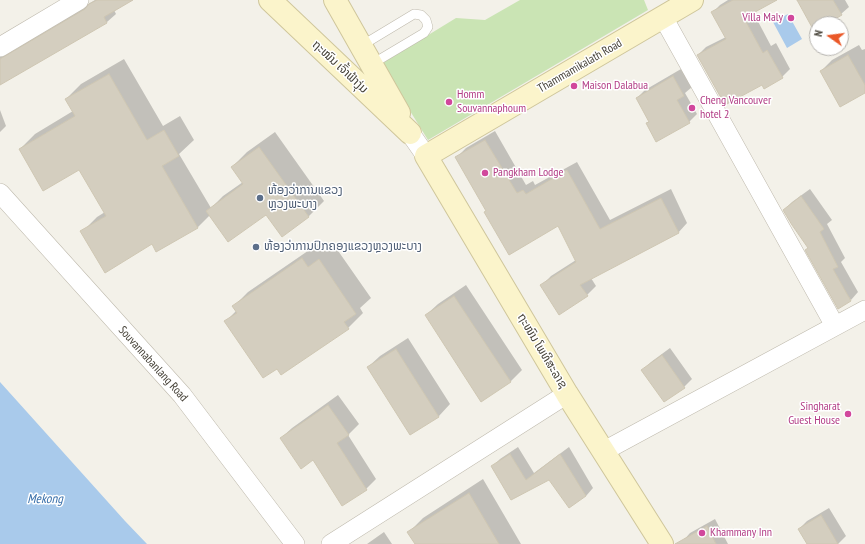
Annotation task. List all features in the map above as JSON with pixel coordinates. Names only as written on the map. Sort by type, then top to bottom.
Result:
[{"type":"main road","name":"ຖະໜົນ ເຈົ້າຟ້າງຸ່ມ","points":[[270,0],[410,133]]},
{"type":"main road","name":"ຖະໜົນ ເຈົ້າຟ້າງຸ່ມ","points":[[335,0],[410,133]]},
{"type":"main road","name":"Thammamikalath Road","points":[[426,156],[692,0]]},
{"type":"main road","name":"ຖະໜົນ ໂພທິສະລາຊ","points":[[426,156],[567,394],[662,544]]},
{"type":"street","points":[[0,46],[79,0]]},
{"type":"street","points":[[663,17],[835,326]]},
{"type":"street","name":"ຖະໜົນ ເຈົ້າຟ້າງຸ່ມ","points":[[410,133],[426,156]]},
{"type":"street","name":"Souvannabanlang Road","points":[[0,193],[182,395],[296,544]]},
{"type":"street","points":[[604,451],[865,310]]},
{"type":"street","points":[[331,544],[567,394]]},
{"type":"lane","points":[[414,14],[421,15],[426,20],[428,26],[424,33],[366,55],[414,14]]},
{"type":"green space","name":"Homm Souvannaphoum","points":[[520,0],[644,0],[648,10],[428,140],[381,64],[456,18],[485,20]]},
{"type":"water","points":[[788,14],[802,39],[787,48],[773,22]]},
{"type":"water","name":"Mekong","points":[[0,382],[125,521],[147,544],[0,544]]},
{"type":"building","points":[[97,0],[133,0],[104,17],[107,23],[0,85],[0,59],[85,9],[89,4]]},
{"type":"building","points":[[733,0],[777,0],[744,18],[763,53],[767,50],[783,78],[764,89],[762,85],[725,105],[697,55],[726,39],[711,12]]},
{"type":"building","points":[[797,0],[833,0],[842,15],[809,16],[809,22]]},
{"type":"building","points":[[849,56],[865,85],[865,93],[840,107],[820,71]]},
{"type":"building","points":[[109,74],[147,140],[164,130],[179,156],[162,166],[198,228],[156,252],[152,244],[105,273],[80,231],[106,216],[79,170],[43,191],[19,149],[75,116],[65,99]]},
{"type":"building","points":[[673,76],[684,96],[677,100],[690,123],[656,142],[646,123],[649,122],[636,98]]},
{"type":"building","points":[[485,140],[517,193],[523,190],[526,194],[567,170],[600,229],[661,198],[679,233],[580,285],[588,296],[559,315],[540,285],[576,262],[558,226],[509,255],[455,157]]},
{"type":"building","name":"ຫ້ອງວ່າການແຂວງ ຫຼວງພະບາງ","points":[[259,147],[309,217],[282,237],[266,215],[228,242],[206,211],[243,184],[231,167]]},
{"type":"building","points":[[801,196],[824,229],[820,232],[838,267],[833,269],[851,301],[838,309],[805,250],[808,248],[783,210]]},
{"type":"building","points":[[302,258],[308,267],[319,259],[356,314],[344,322],[349,329],[281,375],[277,369],[263,378],[224,321],[237,313],[232,306]]},
{"type":"building","points":[[454,296],[511,382],[481,402],[425,315]]},
{"type":"building","points":[[396,349],[439,417],[410,435],[367,367]]},
{"type":"building","points":[[662,355],[685,388],[664,402],[641,370]]},
{"type":"building","points":[[328,405],[349,435],[337,443],[367,490],[342,506],[313,460],[301,469],[280,438]]},
{"type":"building","points":[[510,454],[526,480],[560,454],[586,496],[569,508],[549,480],[511,500],[491,466]]},
{"type":"building","points":[[469,493],[499,544],[415,544],[407,532]]},
{"type":"building","points":[[821,515],[838,544],[807,544],[798,529]]},
{"type":"building","name":"Khammany Inn","points":[[707,526],[716,544],[675,544]]},
{"type":"place","name":"Villa Maly","points":[[791,18]]},
{"type":"place","name":"Maison Dalabua","points":[[574,86]]},
{"type":"place","name":"Homm Souvannaphoum","points":[[449,102]]},
{"type":"place","name":"Cheng Vancouver hotel 2","points":[[692,108]]},
{"type":"place","name":"Pangkham Lodge","points":[[485,173]]},
{"type":"place","name":"ຫ້ອງວ່າການແຂວງ ຫຼວງພະບາງ","points":[[260,198]]},
{"type":"place","name":"ຫ້ອງວ່າການປົກຄອງແຂວງຫຼວງພະບາງ","points":[[256,247]]},
{"type":"place","name":"Singharat Guest House","points":[[848,414]]},
{"type":"place","name":"Khammany Inn","points":[[702,533]]}]
